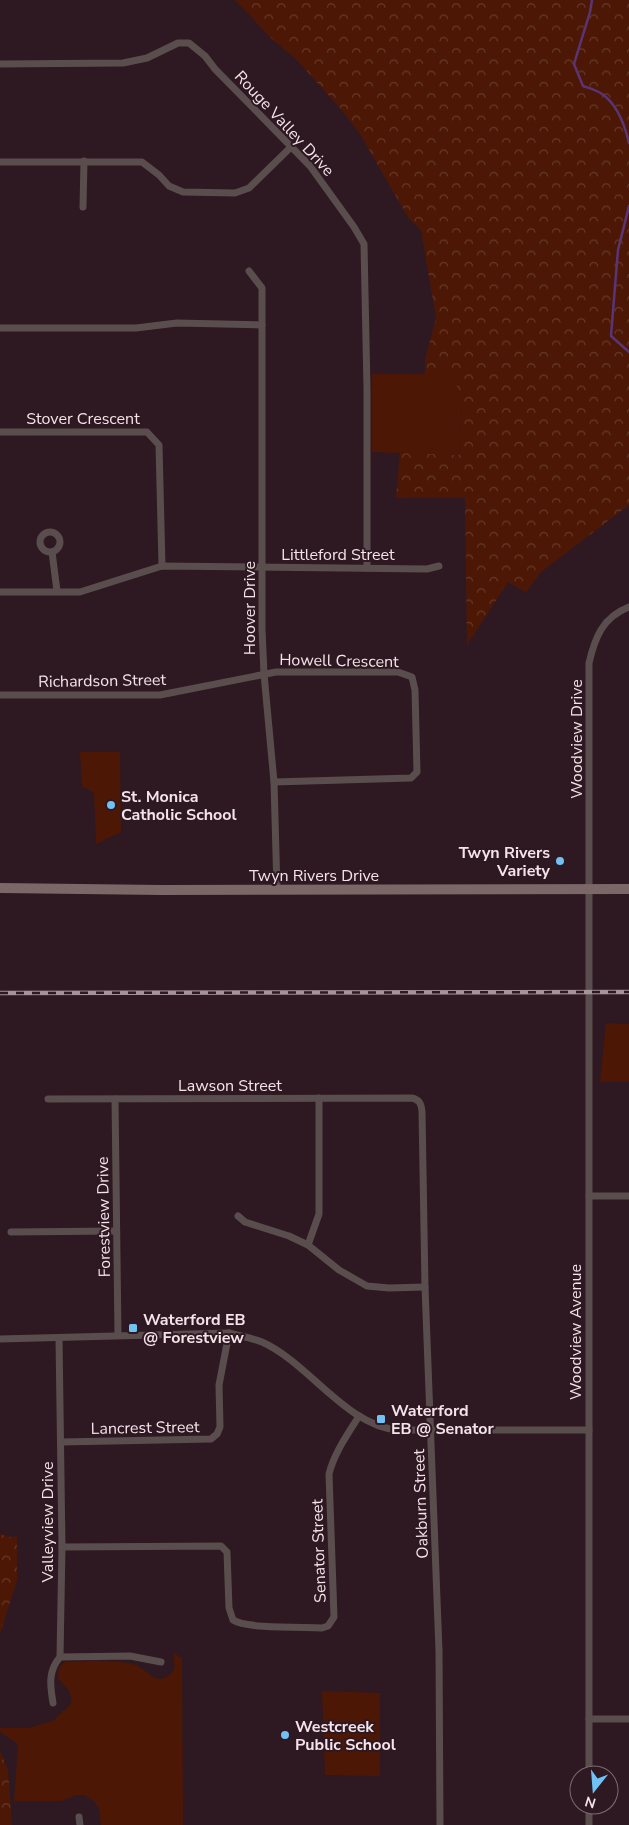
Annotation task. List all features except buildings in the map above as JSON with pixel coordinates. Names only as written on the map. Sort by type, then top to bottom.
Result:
[{"type":"street","name":"Rouge Valley Drive","points":[[0,64],[123,62],[147,58],[178,43],[189,43],[205,56],[310,166],[364,244],[367,399],[367,568]]},
{"type":"street","points":[[0,162],[142,162],[159,175],[169,186],[183,192],[235,193],[249,188],[291,147]]},
{"type":"street","points":[[83,207],[84,161]]},
{"type":"street","name":"Hoover Drive","points":[[249,271],[262,288],[262,629],[264,674],[274,782],[277,890]]},
{"type":"street","points":[[0,328],[136,328],[177,323],[262,325]]},
{"type":"street","name":"Stover Crescent","points":[[0,432],[147,432],[159,445],[162,566]]},
{"type":"street","points":[[52,552],[57,592]]},
{"type":"street","name":"Littleford Street","points":[[0,592],[80,592],[162,566],[427,569],[439,566]]},
{"type":"street","name":"Woodview Drive","points":[[589,888],[589,663],[594,643],[603,626],[618,612],[629,607]]},
{"type":"street","name":"Howell Crescent","points":[[264,674],[306,671],[398,672],[412,677],[415,690],[417,772],[411,778],[274,782]]},
{"type":"street","name":"Richardson Street","points":[[0,695],[160,695],[264,674]]},
{"type":"street","name":"Twyn Rivers Drive","points":[[0,888],[277,890],[629,889]]},
{"type":"street","name":"Woodview Avenue","points":[[589,888],[589,1765]]},
{"type":"street","name":"Lawson Street","points":[[48,1098],[412,1098]]},
{"type":"street","points":[[308,1245],[319,1214],[319,1098]]},
{"type":"street","name":"Oakburn Street","points":[[412,1098],[418,1100],[421,1104],[422,1112],[425,1287],[439,1651],[440,1825]]},
{"type":"street","name":"Forestview Drive","points":[[115,1099],[118,1335]]},
{"type":"street","points":[[589,1196],[629,1196]]},
{"type":"street","points":[[238,1216],[245,1222],[289,1236],[308,1245],[339,1270],[367,1286],[389,1288],[425,1287]]},
{"type":"street","points":[[10,1232],[116,1231]]},
{"type":"street","points":[[0,1340],[229,1333],[262,1342],[283,1356],[359,1416],[374,1425],[390,1429],[431,1430],[589,1430]]},
{"type":"street","name":"Lancrest Street","points":[[60,1442],[211,1439],[217,1434],[220,1427],[219,1385],[229,1333]]},
{"type":"street","name":"Valleyview Drive","points":[[53,1703],[50,1675],[54,1664],[60,1657],[62,1547],[59,1338]]},
{"type":"street","name":"Senator Street","points":[[62,1547],[221,1546],[227,1552],[229,1608],[233,1620],[243,1624],[255,1625],[322,1628],[328,1626],[334,1617],[330,1474],[337,1453],[359,1416]]},
{"type":"street","points":[[60,1657],[130,1656],[161,1662]]},
{"type":"street","points":[[589,1719],[629,1719]]},
{"type":"green space","points":[[235,0],[629,0],[629,505],[541,572],[526,592],[508,582],[467,645],[465,498],[396,498],[400,451],[459,455],[462,405],[453,375],[425,374],[425,360],[436,318],[421,230],[409,219],[360,134],[340,108],[295,58],[273,40]]},
{"type":"green space","points":[[372,374],[453,374],[462,405],[459,455],[372,452]]},
{"type":"green space","points":[[80,752],[120,752],[121,832],[96,844],[94,793],[82,786]]},
{"type":"green space","points":[[606,1023],[629,1024],[629,1082],[600,1082]]},
{"type":"green space","points":[[0,1534],[9,1537],[17,1536],[17,1580],[0,1634]]},
{"type":"green space","points":[[174,1653],[182,1658],[183,1825],[101,1825],[99,1808],[94,1801],[85,1795],[76,1795],[62,1801],[14,1801],[18,1744],[0,1732],[0,1728],[29,1728],[55,1720],[70,1705],[70,1693],[58,1678],[59,1667],[65,1662],[101,1661],[129,1663],[140,1667],[158,1679],[162,1679],[173,1672]]},
{"type":"green space","points":[[322,1691],[380,1693],[380,1776],[325,1775]]},
{"type":"green space","points":[[0,1751],[8,1770],[12,1825],[0,1825]]},
{"type":"waterway","points":[[592,0],[574,64],[583,86],[600,93],[612,103],[623,123],[629,143]]},
{"type":"waterway","points":[[629,206],[618,250],[611,336],[629,352]]},
{"type":"railway","points":[[0,993],[629,992]]},
{"type":"place","name":"St. Monica Catholic School","points":[[111,805]]},
{"type":"place","name":"Twyn Rivers Variety","points":[[560,861]]},
{"type":"place","name":"Waterford EB @ Forestview","points":[[133,1328]]},
{"type":"place","name":"Waterford EB @ Senator","points":[[381,1419]]},
{"type":"place","name":"Westcreek Public School","points":[[285,1735]]}]
